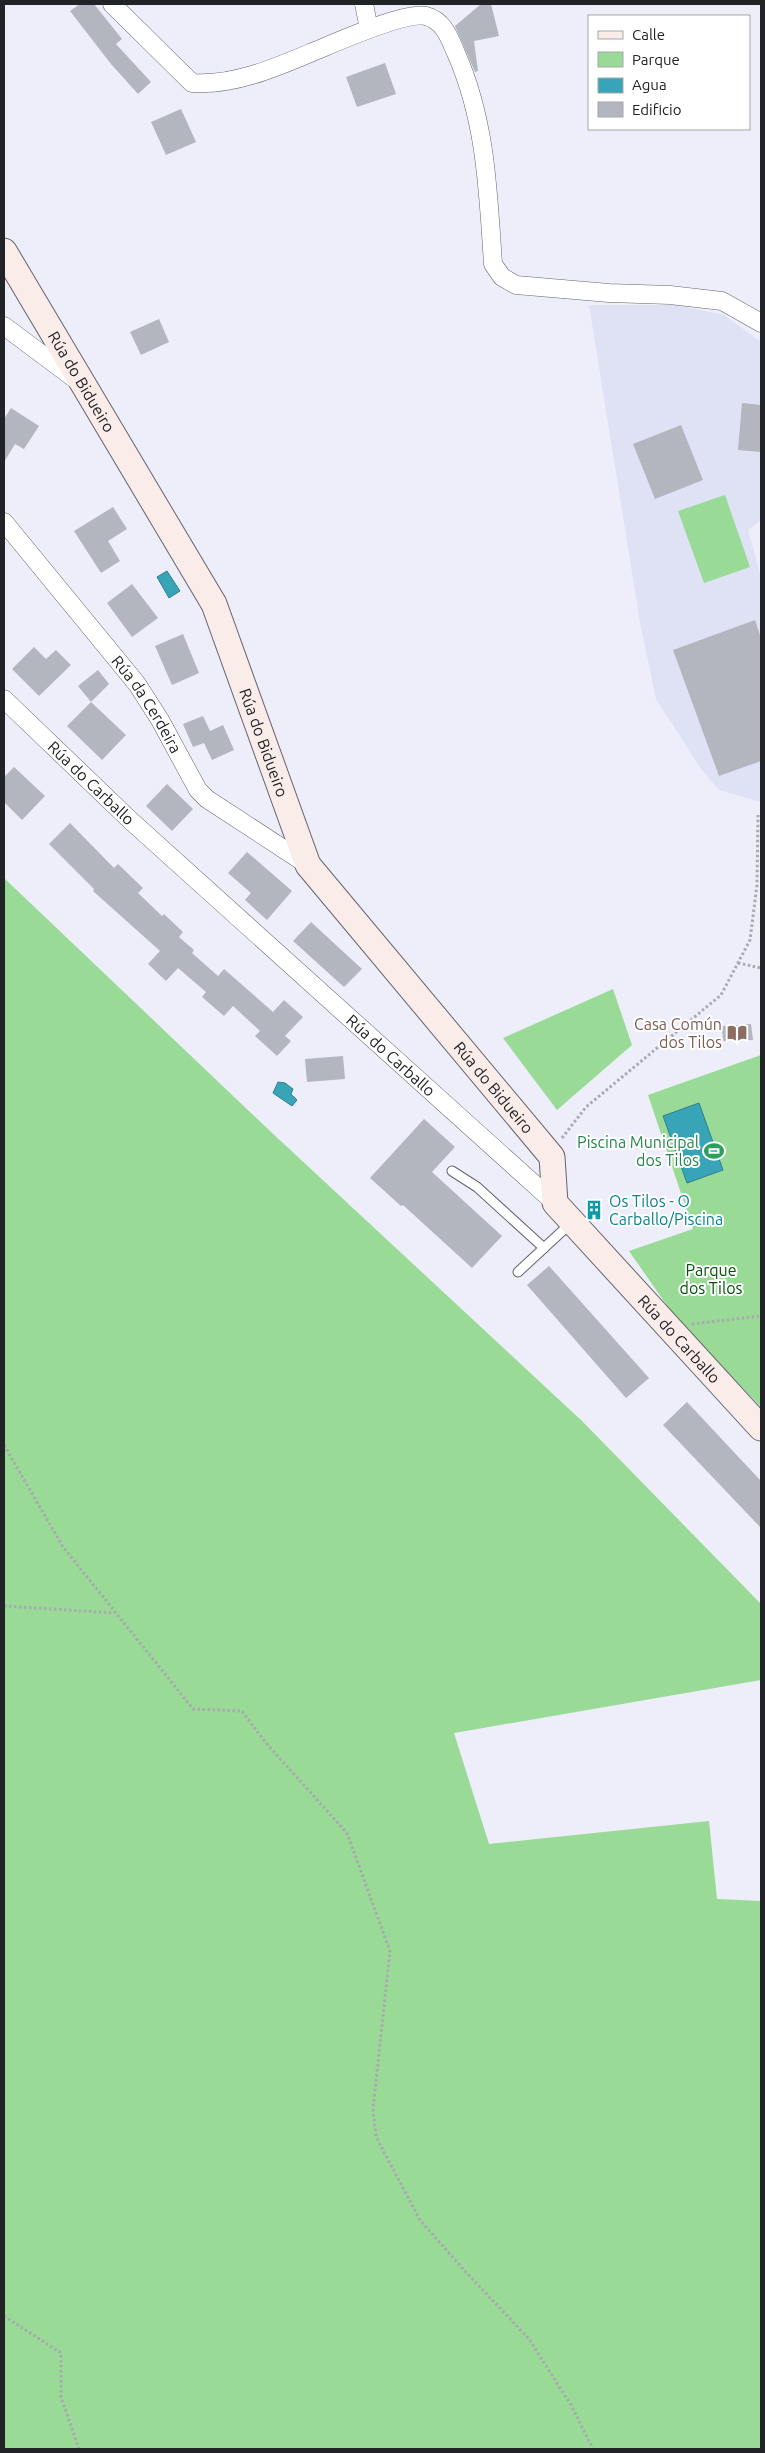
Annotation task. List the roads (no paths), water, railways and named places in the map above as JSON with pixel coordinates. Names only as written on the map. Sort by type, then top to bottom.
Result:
[{"type":"street","points":[[112,4],[192,83],[213,84],[280,66],[369,29],[412,16],[426,16],[441,23],[468,80],[477,115],[486,156],[493,264],[502,277],[516,285],[610,293],[670,295],[722,301],[757,317]]},
{"type":"street","points":[[364,4],[369,29]]},
{"type":"street","name":"Rúa do Bidueiro","points":[[4,251],[214,604],[308,865],[552,1157],[555,1203]]},
{"type":"street","points":[[4,326],[83,385]]},
{"type":"street","name":"Rúa da Cerdeira","points":[[4,522],[137,684],[160,720],[198,790],[206,799],[308,865]]},
{"type":"street","name":"Rúa do Carballo","points":[[4,700],[130,820],[555,1203],[761,1428]]},
{"type":"lane","points":[[452,1171],[477,1187],[544,1248]]},
{"type":"lane","points":[[518,1272],[572,1222]]},
{"type":"water","points":[[167,571],[180,591],[169,598],[157,577]]},
{"type":"water","points":[[278,1082],[285,1083],[293,1089],[291,1094],[297,1100],[292,1106],[273,1093]]},
{"type":"water","points":[[699,1103],[723,1170],[687,1183],[663,1116]]},
{"type":"place","name":"Casa Común dos Tilos","points":[[737,1033]]},
{"type":"place","name":"Piscina Municipal dos Tilos","points":[[714,1151]]},
{"type":"place","name":"Os Tilos - O Carballo/Piscina","points":[[594,1210]]},
{"type":"park label","name":"Parque dos Tilos","points":[[711,1279]]}]
